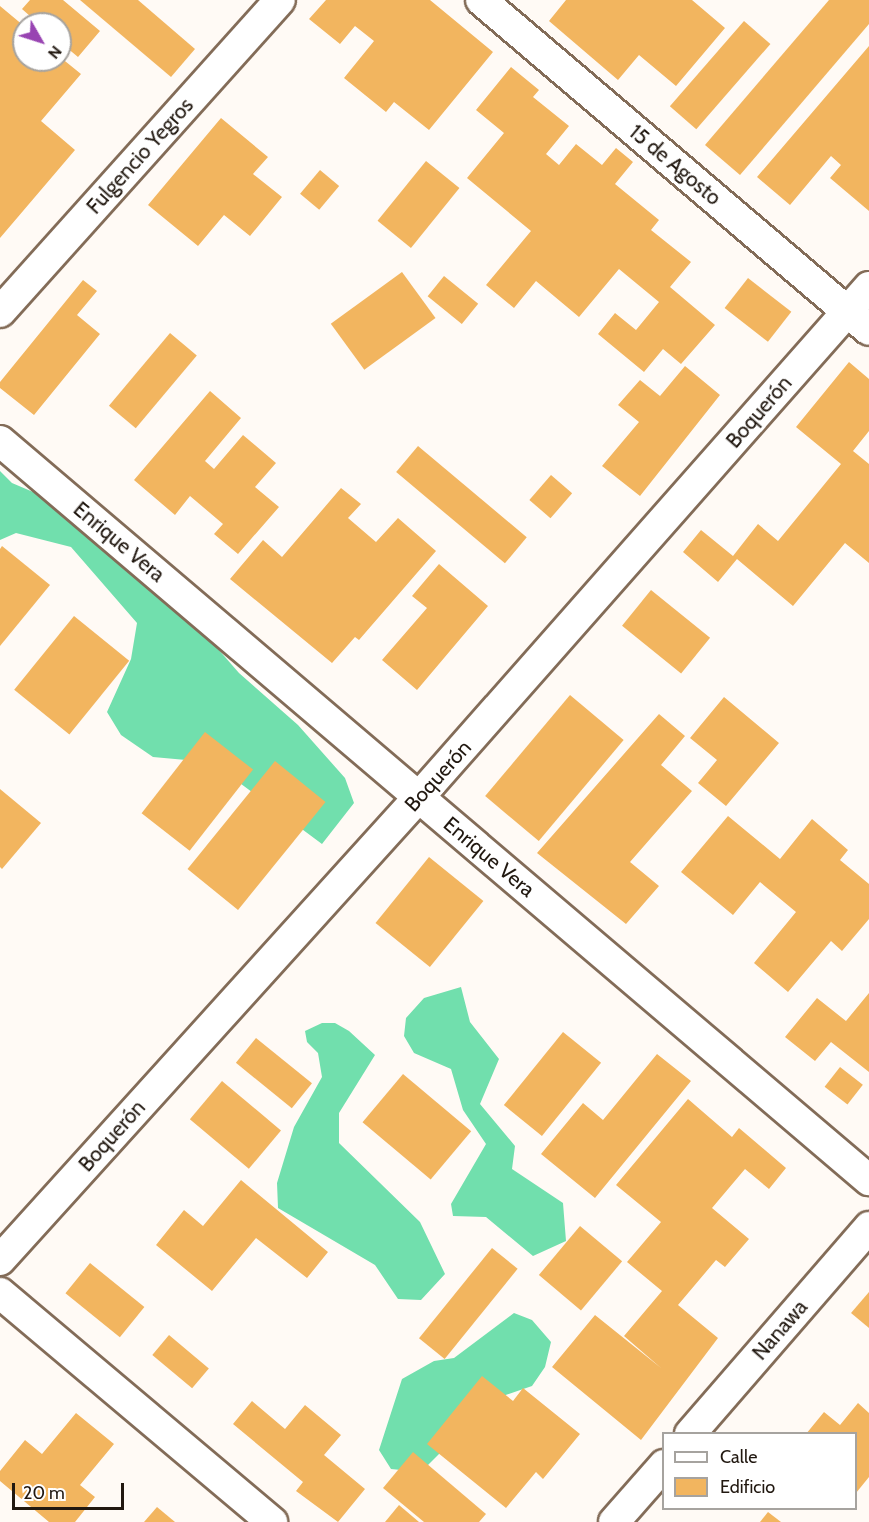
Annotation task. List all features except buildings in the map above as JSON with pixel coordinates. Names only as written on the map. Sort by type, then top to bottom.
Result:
[{"type":"street","name":"Fulgencio Yegros","points":[[0,312],[280,0]]},
{"type":"street","name":"15 de Agosto","points":[[481,0],[858,321]]},
{"type":"street","name":"Boquerón","points":[[0,1260],[419,797],[858,321],[869,287]]},
{"type":"street","name":"Enrique Vera","points":[[0,441],[869,1180]]},
{"type":"street","name":"Nanawa","points":[[692,1432],[869,1227]]},
{"type":"street","points":[[0,1293],[272,1522]]},
{"type":"street","points":[[614,1522],[662,1466]]},
{"type":"green space","points":[[0,471],[12,483],[73,509],[183,609],[239,673],[298,725],[345,778],[354,803],[322,844],[233,778],[197,761],[153,757],[121,735],[107,712],[131,659],[137,623],[71,547],[16,533],[0,540]]},
{"type":"green space","points":[[461,987],[470,1022],[499,1059],[480,1104],[515,1146],[512,1169],[563,1203],[566,1241],[533,1256],[486,1217],[453,1216],[451,1204],[486,1144],[463,1110],[451,1069],[414,1053],[404,1036],[406,1018],[424,998]]},
{"type":"green space","points":[[322,1023],[335,1023],[349,1031],[375,1055],[339,1113],[339,1143],[420,1222],[445,1274],[421,1300],[398,1299],[375,1265],[278,1208],[277,1183],[294,1127],[322,1077],[318,1053],[307,1042],[305,1031]]},
{"type":"green space","points":[[514,1313],[532,1320],[551,1342],[545,1367],[532,1386],[494,1399],[421,1472],[391,1469],[379,1450],[402,1379],[434,1361],[454,1358]]}]
